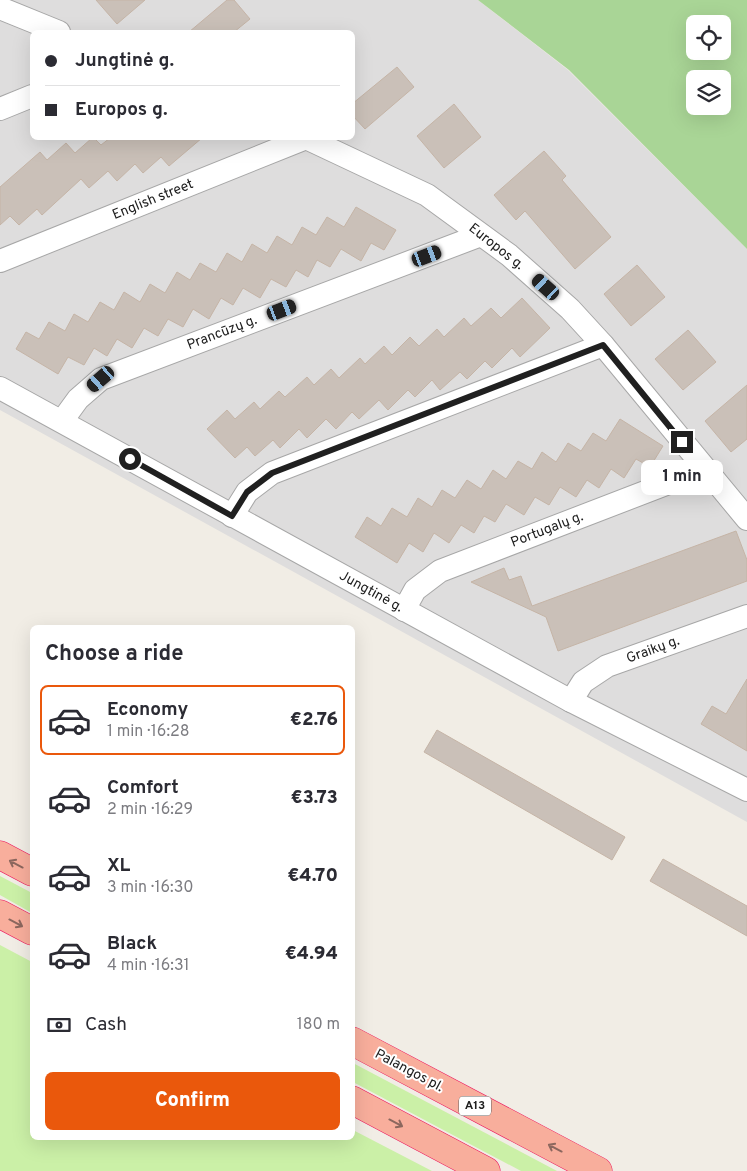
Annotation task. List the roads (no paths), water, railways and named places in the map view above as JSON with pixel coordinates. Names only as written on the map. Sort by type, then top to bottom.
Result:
[{"type":"highway","points":[[0,855],[30,871]]},
{"type":"highway","points":[[0,914],[30,931]]},
{"type":"highway","name":"Palangos pl.","points":[[355,1043],[598,1171]]},
{"type":"highway","points":[[355,1102],[486,1171]]},
{"type":"street","points":[[0,8],[54,30]]},
{"type":"street","points":[[0,109],[30,97]]},
{"type":"street","name":"English street","points":[[0,261],[301,140]]},
{"type":"street","name":"Europos g.","points":[[310,140],[427,194],[509,255],[563,303],[603,345],[747,519]]},
{"type":"street","name":"Prancūzų g.","points":[[62,421],[78,399],[101,379],[481,235]]},
{"type":"street","points":[[232,516],[247,492],[272,473],[603,345]]},
{"type":"street","name":"Jungtinė g.","points":[[0,388],[571,701],[747,790]]},
{"type":"street","name":"Portugalų g.","points":[[404,610],[415,590],[440,571],[705,469]]},
{"type":"street","name":"Graikų g.","points":[[571,701],[583,682],[607,666],[747,616]]}]
